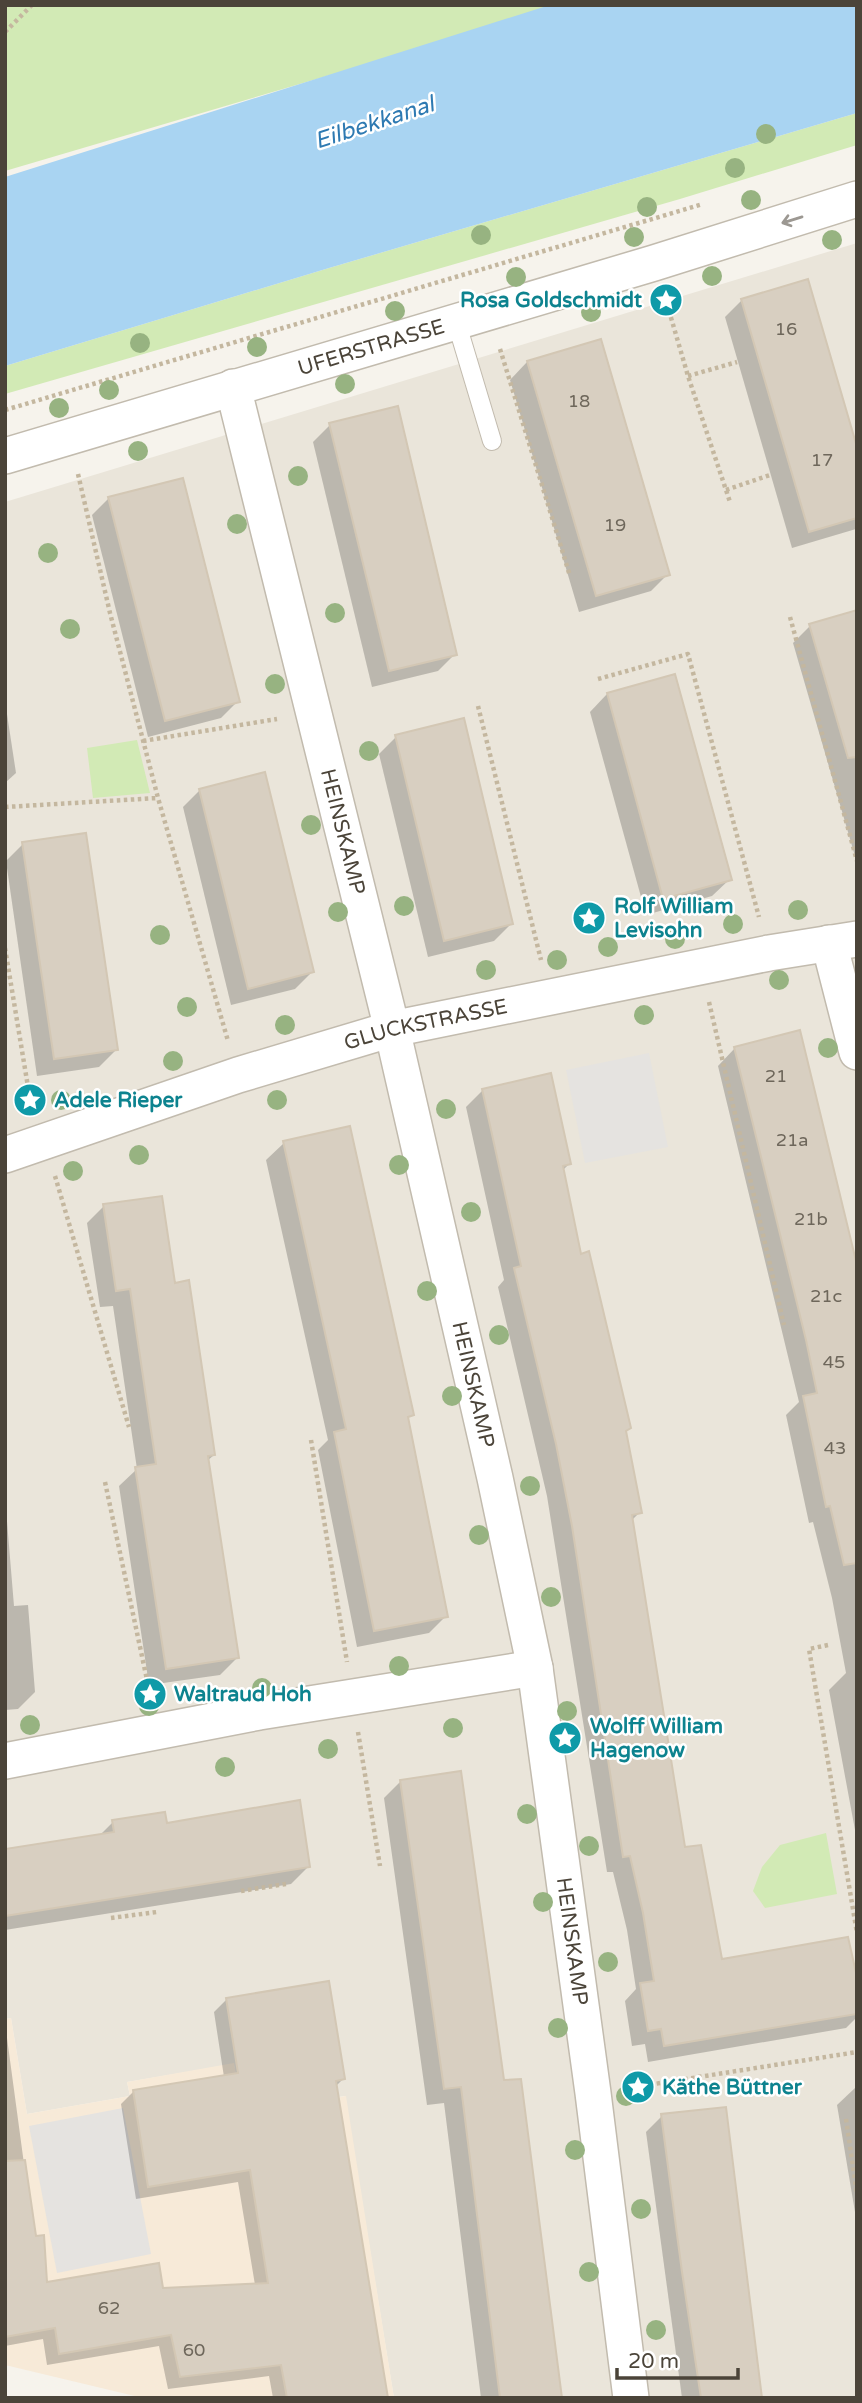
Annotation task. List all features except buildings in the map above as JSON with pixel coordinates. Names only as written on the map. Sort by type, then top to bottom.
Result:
[{"type":"street","name":"UFERSTRASSE","points":[[5,456],[654,263],[857,199]]},
{"type":"street","name":"HEINSKAMP","points":[[233,387],[392,1029],[495,1478],[535,1668],[631,2398]]},
{"type":"street","name":"GLUCKSTRASSE","points":[[5,1155],[238,1075],[392,1029],[769,953],[843,941]]},
{"type":"street","points":[[843,941],[857,1052]]},
{"type":"street","points":[[5,1761],[259,1712],[535,1668]]},
{"type":"lane","points":[[473,316],[492,441]]},
{"type":"path","points":[[5,32],[32,5]]},
{"type":"path","points":[[5,410],[710,202]]},
{"type":"path","points":[[654,263],[730,502]]},
{"type":"path","points":[[473,316],[570,576]]},
{"type":"path","points":[[688,376],[737,362]]},
{"type":"path","points":[[70,436],[110,613],[143,741],[238,1075]]},
{"type":"path","points":[[726,490],[770,475]]},
{"type":"path","points":[[790,617],[857,861]]},
{"type":"path","points":[[598,679],[688,654],[769,953]]},
{"type":"path","points":[[478,706],[550,996]]},
{"type":"path","points":[[143,741],[314,713]]},
{"type":"path","points":[[5,807],[158,798]]},
{"type":"path","points":[[5,948],[29,1097],[129,1427]]},
{"type":"path","points":[[701,967],[784,1325]]},
{"type":"path","points":[[311,1440],[380,1866]]},
{"type":"path","points":[[105,1482],[159,1733]]},
{"type":"path","points":[[828,1645],[809,1648],[857,1933]]},
{"type":"path","points":[[241,1891],[286,1884]]},
{"type":"path","points":[[111,1918],[157,1912]]},
{"type":"path","points":[[593,2093],[857,2052]]},
{"type":"path","points":[[846,2119],[857,2194]]},
{"type":"shaded area","points":[[857,243],[857,2398],[394,2398],[345,2096],[242,2111],[234,2064],[127,2082],[130,2096],[27,2114],[11,2018],[5,2019],[5,502]]},
{"type":"shaded area","points":[[649,1053],[668,1147],[585,1163],[566,1070]]},
{"type":"shaded area","points":[[11,2018],[27,2114],[130,2096],[127,2082],[234,2063],[242,2111],[346,2096],[394,2398],[143,2398],[5,2365],[5,2019]]},
{"type":"shaded area","points":[[123,2108],[151,2254],[57,2273],[29,2126]]},
{"type":"green space","points":[[5,5],[568,5],[5,171]]},
{"type":"green space","points":[[857,113],[857,145],[680,199],[5,394],[5,366]]},
{"type":"green space","points":[[137,740],[150,793],[93,798],[87,748]]},
{"type":"green space","points":[[826,1833],[837,1894],[765,1908],[753,1891],[762,1867],[780,1845]]},
{"type":"water","name":"Eilbekkanal","points":[[550,5],[857,5],[857,113],[5,366],[5,177]]},
{"type":"place","name":"Rosa Goldschmidt","points":[[666,300]]},
{"type":"place","name":"Rolf William Levisohn","points":[[589,918]]},
{"type":"place","name":"Adele Rieper","points":[[30,1100]]},
{"type":"place","name":"Waltraud Hoh","points":[[150,1694]]},
{"type":"place","name":"Wolff William Hagenow","points":[[565,1738]]},
{"type":"place","name":"Käthe Büttner","points":[[638,2087]]}]
